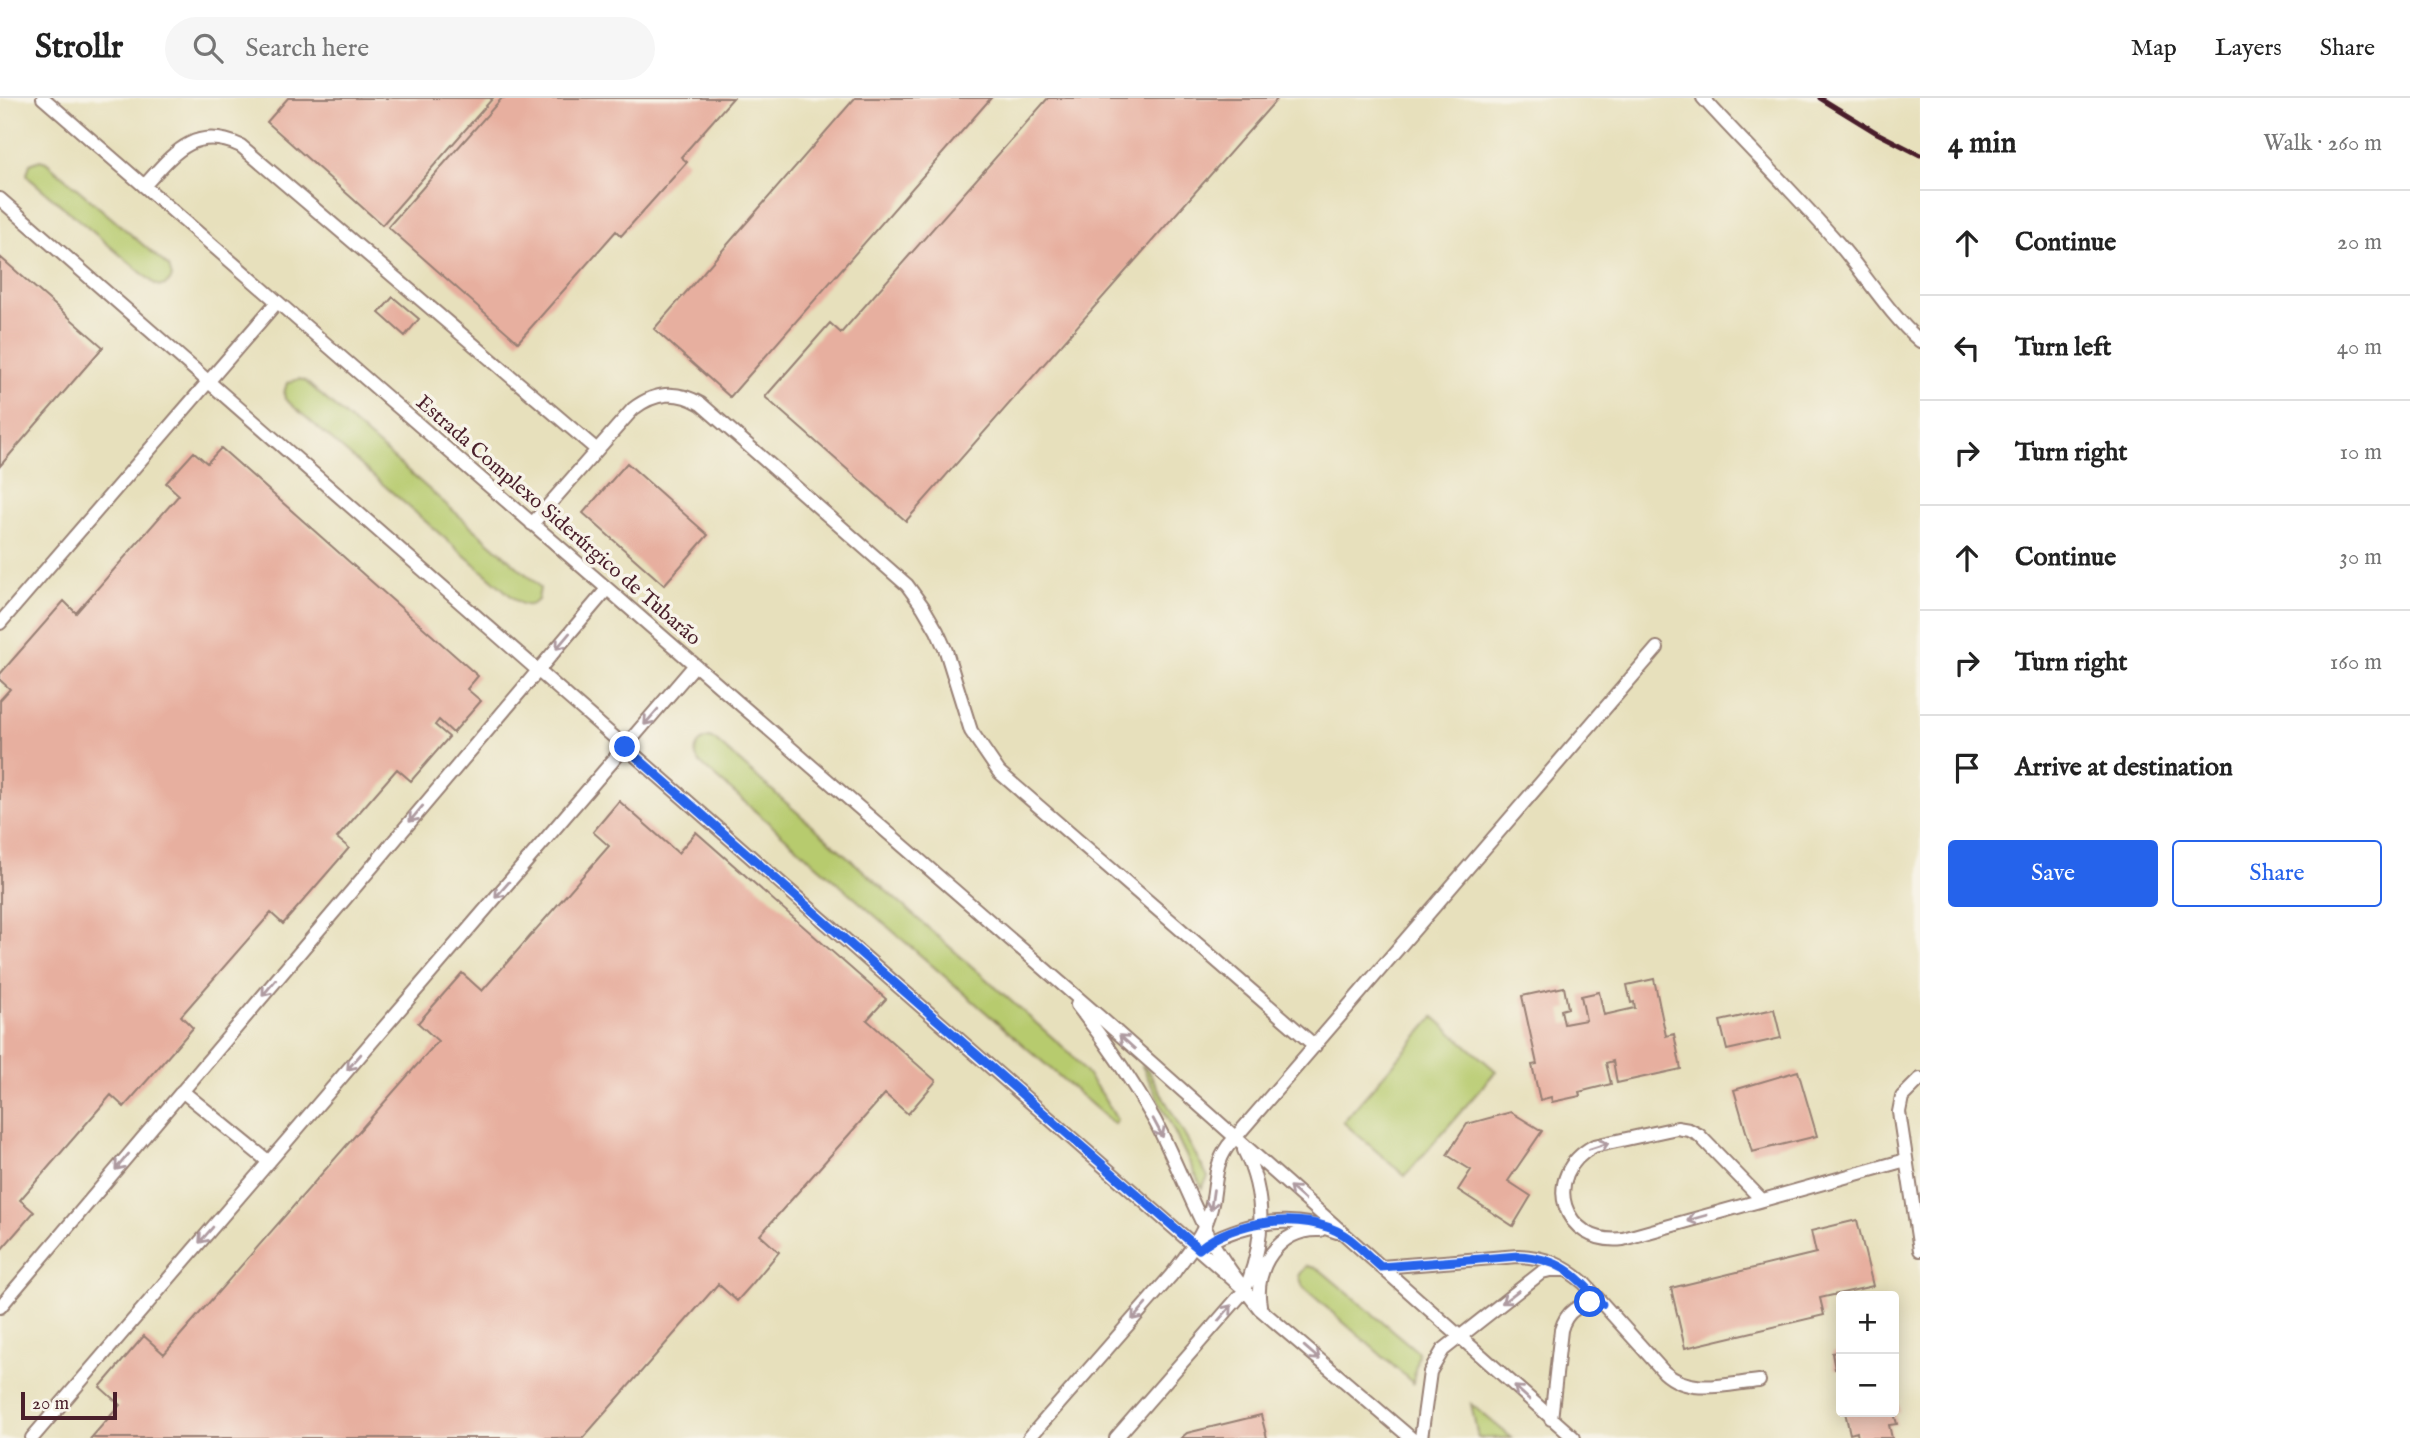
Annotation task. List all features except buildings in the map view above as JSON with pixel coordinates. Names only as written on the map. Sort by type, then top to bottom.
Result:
[{"type":"lane","name":"Estrada Complexo Siderúrgico de Tubarão","points":[[43,98],[1048,973],[1574,1438]]},
{"type":"lane","points":[[1703,98],[1824,226],[1903,326],[1920,341]]},
{"type":"lane","points":[[144,186],[177,150],[188,143],[214,138],[241,146],[597,450]]},
{"type":"lane","points":[[0,199],[1245,1290]]},
{"type":"lane","points":[[0,623],[277,302]]},
{"type":"lane","points":[[532,524],[634,409],[654,396],[678,395],[701,404],[907,585],[923,607],[941,641],[971,732],[999,772],[1315,1046]]},
{"type":"lane","points":[[0,1307],[607,589]]},
{"type":"lane","points":[[1029,1438],[1196,1247],[1212,1200],[1217,1165],[1228,1146],[1238,1140],[1315,1046],[1657,648]]},
{"type":"lane","points":[[32,1438],[695,665]]},
{"type":"lane","name":"Estrada Complexo Siderúrgico de Tubarão","points":[[1048,973],[1096,1029],[1137,1090],[1212,1240],[1245,1290],[1260,1308],[1411,1438]]},
{"type":"lane","points":[[1920,1079],[1906,1091],[1899,1104],[1906,1160],[1916,1190],[1920,1250]]},
{"type":"lane","points":[[182,1091],[269,1162]]},
{"type":"lane","points":[[1762,1200],[1699,1135],[1677,1128],[1594,1146],[1581,1153],[1572,1163],[1563,1188],[1564,1202],[1576,1225],[1597,1238],[1623,1239],[1906,1160]]},
{"type":"lane","points":[[1116,1438],[1245,1290],[1255,1267],[1262,1223],[1259,1191],[1252,1166],[1238,1140]]},
{"type":"lane","points":[[1196,1247],[1228,1232],[1262,1223],[1298,1221],[1344,1234]]},
{"type":"lane","points":[[1260,1308],[1259,1279],[1272,1252],[1283,1241],[1312,1229],[1344,1234]]},
{"type":"lane","points":[[1381,1267],[1518,1256],[1554,1262],[1570,1271],[1664,1372],[1680,1384],[1700,1387],[1759,1381]]},
{"type":"lane","points":[[1421,1438],[1430,1372],[1443,1350],[1542,1272],[1560,1269],[1570,1271]]},
{"type":"lane","points":[[1551,1419],[1560,1330],[1564,1320],[1578,1306],[1590,1302],[1602,1304]]},
{"type":"green space","points":[[40,160],[46,162],[169,267],[172,277],[169,282],[156,285],[29,178],[27,174],[30,164]]},
{"type":"green space","points":[[299,379],[305,381],[536,583],[540,588],[538,600],[529,605],[518,602],[285,399],[287,383]]},
{"type":"green space","points":[[709,738],[715,740],[1070,1053],[1102,1094],[1117,1120],[1114,1124],[700,763],[696,748]]},
{"type":"green space","points":[[1434,1017],[1496,1071],[1405,1176],[1343,1122]]},
{"type":"green space","points":[[1141,1064],[1148,1070],[1208,1177],[1202,1188]]},
{"type":"green space","points":[[1307,1266],[1319,1269],[1418,1352],[1413,1383],[1303,1287],[1299,1275]]},
{"type":"green space","points":[[1471,1404],[1512,1438],[1478,1438]]},
{"type":"railway","points":[[1820,98],[1877,133],[1920,155]]},
{"type":"route","points":[[625,747],[1199,1249],[1228,1232],[1251,1224],[1298,1221],[1344,1234],[1381,1267],[1518,1256],[1536,1257],[1554,1262],[1570,1271],[1602,1304],[1590,1302]]}]
